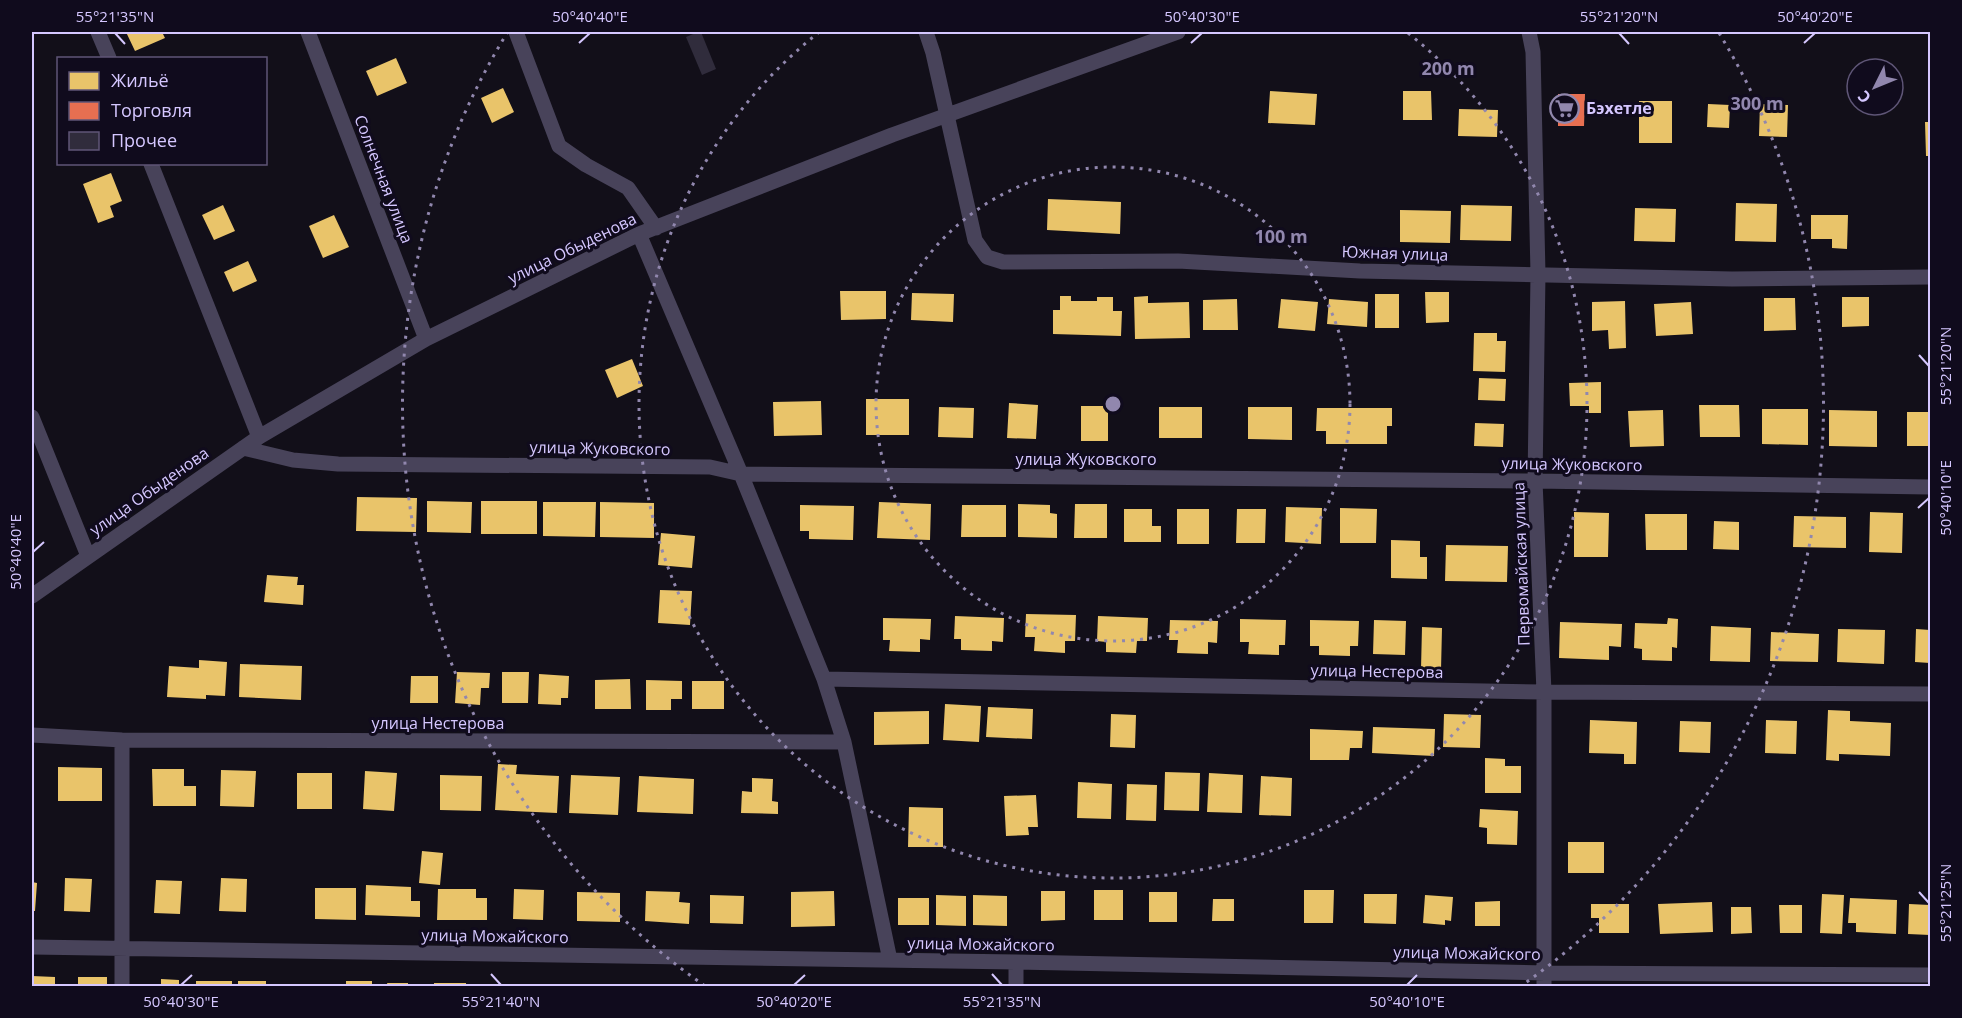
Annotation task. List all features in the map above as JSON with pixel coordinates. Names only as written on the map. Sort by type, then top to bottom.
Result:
[{"type":"street","points":[[98,32],[109,57]]},
{"type":"street","name":"Солнечная улица","points":[[308,32],[426,339]]},
{"type":"street","points":[[516,32],[559,146],[586,165],[628,188],[656,228]]},
{"type":"street","name":"Южная улица","points":[[926,32],[948,115],[975,240],[987,257],[1003,262],[1178,261],[1360,271],[1732,279],[1930,277]]},
{"type":"street","name":"улица Обыденова","points":[[32,596],[259,437],[426,339],[639,234],[948,115],[1178,32]]},
{"type":"street","name":"Первомайская улица","points":[[1529,32],[1533,52],[1538,274],[1535,481],[1544,692],[1545,980]]},
{"type":"street","points":[[151,165],[259,437]]},
{"type":"street","points":[[639,234],[741,474],[824,679],[844,742],[890,960]]},
{"type":"street","points":[[32,417],[88,556]]},
{"type":"street","name":"улица Жуковского","points":[[243,448],[293,460],[338,464],[710,468],[741,474],[1930,487]]},
{"type":"street","name":"улица Нестерова","points":[[824,679],[1544,692],[1930,693]]},
{"type":"street","name":"улица Нестерова","points":[[32,735],[122,740],[844,742]]},
{"type":"street","points":[[122,740],[122,987]]},
{"type":"street","name":"улица Можайского","points":[[32,946],[1016,962],[1545,980],[1930,975]]},
{"type":"street","points":[[1016,962],[1016,987]]},
{"type":"building: Жильё","points":[[126,32],[162,32],[165,38],[135,51]]},
{"type":"building: Жильё","points":[[396,58],[407,83],[377,96],[366,71]]},
{"type":"building: Жильё","points":[[503,88],[514,112],[492,123],[481,98]]},
{"type":"building: Жильё","points":[[1270,91],[1317,94],[1315,125],[1268,123]]},
{"type":"building: Жильё","points":[[1403,91],[1431,91],[1432,120],[1403,120]]},
{"type":"building: Жильё","points":[[1639,101],[1672,101],[1672,143],[1639,143]]},
{"type":"building: Жильё","points":[[1708,104],[1730,105],[1729,128],[1707,127]]},
{"type":"building: Жильё","points":[[1760,104],[1788,105],[1787,137],[1759,136]]},
{"type":"building: Жильё","points":[[1459,109],[1498,110],[1497,137],[1458,136]]},
{"type":"building: Жильё","points":[[1925,122],[1930,122],[1930,156],[1926,156]]},
{"type":"building: Жильё","points":[[111,173],[122,201],[110,206],[114,217],[98,223],[83,184]]},
{"type":"building: Жильё","points":[[1048,199],[1121,202],[1120,234],[1047,230]]},
{"type":"building: Жильё","points":[[1736,203],[1777,204],[1776,242],[1735,241]]},
{"type":"building: Жильё","points":[[223,205],[235,231],[214,240],[202,215]]},
{"type":"building: Жильё","points":[[1461,205],[1512,206],[1511,241],[1460,240]]},
{"type":"building: Жильё","points":[[1635,208],[1676,209],[1675,242],[1634,241]]},
{"type":"building: Жильё","points":[[1400,210],[1451,211],[1450,243],[1400,242]]},
{"type":"building: Жильё","points":[[334,215],[349,247],[323,258],[309,226]]},
{"type":"building: Жильё","points":[[1811,215],[1848,215],[1847,249],[1832,248],[1832,239],[1811,239]]},
{"type":"building: Жильё","points":[[248,261],[257,281],[233,292],[224,272]]},
{"type":"building: Жильё","points":[[840,291],[886,291],[886,319],[841,320]]},
{"type":"building: Жильё","points":[[1425,292],[1449,292],[1449,322],[1426,323]]},
{"type":"building: Жильё","points":[[912,293],[954,294],[953,322],[911,320]]},
{"type":"building: Жильё","points":[[1375,294],[1399,294],[1399,328],[1375,328]]},
{"type":"building: Жильё","points":[[1060,296],[1071,296],[1071,301],[1097,301],[1097,297],[1113,297],[1113,311],[1122,311],[1121,336],[1053,334],[1053,310],[1060,310]]},
{"type":"building: Жильё","points":[[1148,296],[1148,303],[1189,302],[1190,338],[1135,339],[1134,297]]},
{"type":"building: Жильё","points":[[1842,297],[1869,297],[1869,326],[1842,327]]},
{"type":"building: Жильё","points":[[1764,298],[1795,298],[1796,330],[1764,331]]},
{"type":"building: Жильё","points":[[1237,299],[1238,330],[1203,330],[1203,300]]},
{"type":"building: Жильё","points":[[1281,299],[1318,302],[1315,331],[1278,328]]},
{"type":"building: Жильё","points":[[1329,299],[1368,302],[1367,327],[1327,324]]},
{"type":"building: Жильё","points":[[1625,301],[1626,348],[1609,349],[1608,330],[1592,331],[1592,302]]},
{"type":"building: Жильё","points":[[1691,302],[1693,334],[1656,336],[1654,304]]},
{"type":"building: Жильё","points":[[1474,333],[1497,333],[1497,341],[1506,341],[1505,372],[1473,371]]},
{"type":"building: Жильё","points":[[632,359],[643,386],[617,398],[605,370]]},
{"type":"building: Жильё","points":[[1479,378],[1506,379],[1505,401],[1478,400]]},
{"type":"building: Жильё","points":[[1601,382],[1601,413],[1589,413],[1589,406],[1570,406],[1569,383]]},
{"type":"building: Жильё","points":[[866,399],[909,399],[909,435],[866,435]]},
{"type":"building: Жильё","points":[[821,401],[822,435],[774,436],[773,402]]},
{"type":"building: Жильё","points":[[1009,403],[1038,405],[1036,439],[1007,438]]},
{"type":"building: Жильё","points":[[1699,405],[1739,405],[1740,437],[1700,437]]},
{"type":"building: Жильё","points":[[1081,406],[1108,406],[1108,441],[1081,441]]},
{"type":"building: Жильё","points":[[939,407],[974,408],[973,438],[938,437]]},
{"type":"building: Жильё","points":[[1159,407],[1202,407],[1202,438],[1159,438]]},
{"type":"building: Жильё","points":[[1248,407],[1292,407],[1292,440],[1248,439]]},
{"type":"building: Жильё","points":[[1317,408],[1392,408],[1392,426],[1387,426],[1387,444],[1326,444],[1326,431],[1316,431]]},
{"type":"building: Жильё","points":[[1762,409],[1808,409],[1808,445],[1762,444]]},
{"type":"building: Жильё","points":[[1663,410],[1664,446],[1630,447],[1628,411]]},
{"type":"building: Жильё","points":[[1829,410],[1877,411],[1877,447],[1829,446]]},
{"type":"building: Жильё","points":[[1907,412],[1930,412],[1930,446],[1907,446]]},
{"type":"building: Жильё","points":[[1475,423],[1504,424],[1503,447],[1474,446]]},
{"type":"building: Жильё","points":[[357,497],[417,498],[416,532],[356,531]]},
{"type":"building: Жильё","points":[[427,501],[472,502],[471,533],[427,532]]},
{"type":"building: Жильё","points":[[481,501],[537,501],[537,534],[481,534]]},
{"type":"building: Жильё","points":[[543,502],[596,502],[595,537],[543,536]]},
{"type":"building: Жильё","points":[[600,502],[654,503],[654,538],[600,537]]},
{"type":"building: Жильё","points":[[879,502],[931,504],[930,540],[877,538]]},
{"type":"building: Жильё","points":[[1018,504],[1050,505],[1050,513],[1057,514],[1057,538],[1018,537]]},
{"type":"building: Жильё","points":[[1075,504],[1107,504],[1107,538],[1074,538]]},
{"type":"building: Жильё","points":[[800,505],[854,506],[853,540],[809,539],[809,531],[800,531]]},
{"type":"building: Жильё","points":[[962,505],[1006,505],[1006,537],[961,537]]},
{"type":"building: Жильё","points":[[1286,507],[1322,508],[1321,544],[1285,542]]},
{"type":"building: Жильё","points":[[1340,508],[1377,509],[1376,543],[1340,543]]},
{"type":"building: Жильё","points":[[1124,509],[1152,509],[1152,526],[1161,526],[1161,542],[1124,542]]},
{"type":"building: Жильё","points":[[1177,509],[1209,509],[1209,544],[1177,544]]},
{"type":"building: Жильё","points":[[1237,509],[1266,509],[1265,543],[1236,543]]},
{"type":"building: Жильё","points":[[1574,512],[1609,513],[1608,557],[1574,557]]},
{"type":"building: Жильё","points":[[1870,512],[1903,513],[1902,553],[1869,552]]},
{"type":"building: Жильё","points":[[1645,514],[1687,514],[1687,550],[1646,550]]},
{"type":"building: Жильё","points":[[1794,516],[1846,517],[1846,548],[1793,547]]},
{"type":"building: Жильё","points":[[1714,521],[1739,522],[1739,550],[1713,549]]},
{"type":"building: Жильё","points":[[661,533],[695,536],[692,568],[658,565]]},
{"type":"building: Жильё","points":[[1391,540],[1420,541],[1420,557],[1427,557],[1427,579],[1391,578]]},
{"type":"building: Жильё","points":[[1446,545],[1508,546],[1507,582],[1445,581]]},
{"type":"building: Жильё","points":[[267,575],[298,577],[297,585],[304,585],[303,605],[264,602]]},
{"type":"building: Жильё","points":[[660,590],[692,591],[690,625],[658,623]]},
{"type":"building: Жильё","points":[[1026,614],[1076,615],[1075,641],[1065,641],[1065,653],[1034,651],[1035,637],[1025,637]]},
{"type":"building: Жильё","points":[[955,616],[1004,618],[1003,642],[992,641],[992,651],[961,650],[961,639],[954,639]]},
{"type":"building: Жильё","points":[[1098,616],[1148,618],[1147,641],[1137,641],[1136,653],[1106,652],[1106,642],[1097,641]]},
{"type":"building: Жильё","points":[[883,618],[931,619],[930,640],[920,639],[920,652],[889,651],[890,640],[883,640]]},
{"type":"building: Жильё","points":[[1668,618],[1678,619],[1677,648],[1672,647],[1672,661],[1642,660],[1642,649],[1634,648],[1635,623],[1667,624]]},
{"type":"building: Жильё","points":[[1240,619],[1286,620],[1285,645],[1279,645],[1279,655],[1248,654],[1249,642],[1240,642]]},
{"type":"building: Жильё","points":[[1170,620],[1218,621],[1217,643],[1208,642],[1208,654],[1177,653],[1178,640],[1169,640]]},
{"type":"building: Жильё","points":[[1310,620],[1359,621],[1358,646],[1350,646],[1350,656],[1319,655],[1319,646],[1310,646]]},
{"type":"building: Жильё","points":[[1374,620],[1406,621],[1405,655],[1373,654]]},
{"type":"building: Жильё","points":[[1560,622],[1622,624],[1621,647],[1609,646],[1609,660],[1559,658]]},
{"type":"building: Жильё","points":[[1711,626],[1751,628],[1750,662],[1710,661]]},
{"type":"building: Жильё","points":[[1422,627],[1442,628],[1441,670],[1421,669]]},
{"type":"building: Жильё","points":[[1838,629],[1885,630],[1884,664],[1837,662]]},
{"type":"building: Жильё","points":[[1916,629],[1930,630],[1930,663],[1915,662]]},
{"type":"building: Жильё","points":[[1771,632],[1819,634],[1818,662],[1770,661]]},
{"type":"building: Жильё","points":[[199,660],[227,662],[225,696],[206,695],[206,699],[167,697],[169,666],[199,668]]},
{"type":"building: Жильё","points":[[240,664],[302,666],[301,700],[239,697]]},
{"type":"building: Жильё","points":[[457,672],[490,673],[489,688],[481,688],[480,705],[455,703]]},
{"type":"building: Жильё","points":[[502,672],[529,672],[528,703],[502,703]]},
{"type":"building: Жильё","points":[[539,674],[569,676],[568,698],[561,698],[561,705],[538,704]]},
{"type":"building: Жильё","points":[[411,676],[438,676],[438,703],[410,703]]},
{"type":"building: Жильё","points":[[630,679],[631,709],[595,709],[595,680]]},
{"type":"building: Жильё","points":[[646,680],[682,681],[682,699],[671,699],[671,710],[646,710]]},
{"type":"building: Жильё","points":[[692,681],[724,681],[724,709],[692,709]]},
{"type":"building: Жильё","points":[[945,704],[981,706],[979,742],[943,740]]},
{"type":"building: Жильё","points":[[988,707],[1033,709],[1032,739],[986,737]]},
{"type":"building: Жильё","points":[[1828,710],[1850,711],[1850,721],[1891,723],[1890,756],[1839,754],[1839,761],[1826,760]]},
{"type":"building: Жильё","points":[[929,711],[929,744],[874,745],[874,712]]},
{"type":"building: Жильё","points":[[1111,714],[1136,715],[1135,748],[1110,747]]},
{"type":"building: Жильё","points":[[1444,714],[1481,715],[1480,748],[1443,747]]},
{"type":"building: Жильё","points":[[1590,720],[1637,722],[1636,764],[1624,764],[1624,754],[1589,753]]},
{"type":"building: Жильё","points":[[1766,720],[1797,721],[1796,754],[1765,753]]},
{"type":"building: Жильё","points":[[1680,721],[1711,722],[1710,753],[1679,752]]},
{"type":"building: Жильё","points":[[1373,727],[1435,729],[1434,756],[1372,753]]},
{"type":"building: Жильё","points":[[1310,729],[1363,731],[1362,748],[1350,748],[1349,760],[1310,760]]},
{"type":"building: Жильё","points":[[1485,758],[1505,759],[1505,766],[1521,766],[1521,793],[1485,793]]},
{"type":"building: Жильё","points":[[498,764],[517,765],[516,774],[559,776],[557,813],[495,810]]},
{"type":"building: Жильё","points":[[58,767],[102,768],[102,801],[58,801]]},
{"type":"building: Жильё","points":[[152,769],[184,769],[184,786],[196,786],[196,806],[153,806]]},
{"type":"building: Жильё","points":[[221,770],[256,771],[254,807],[220,806]]},
{"type":"building: Жильё","points":[[365,771],[397,773],[394,811],[363,809]]},
{"type":"building: Жильё","points":[[1165,772],[1200,773],[1199,811],[1164,810]]},
{"type":"building: Жильё","points":[[297,773],[332,773],[332,809],[297,809]]},
{"type":"building: Жильё","points":[[1209,773],[1243,775],[1242,813],[1207,812]]},
{"type":"building: Жильё","points":[[440,775],[482,776],[481,811],[440,810]]},
{"type":"building: Жильё","points":[[571,775],[620,777],[618,815],[569,813]]},
{"type":"building: Жильё","points":[[639,776],[694,779],[693,814],[637,812]]},
{"type":"building: Жильё","points":[[1261,776],[1292,778],[1291,816],[1259,815]]},
{"type":"building: Жильё","points":[[752,778],[773,779],[772,801],[778,802],[778,814],[741,813],[742,791],[752,792]]},
{"type":"building: Жильё","points":[[1078,782],[1112,784],[1111,819],[1077,818]]},
{"type":"building: Жильё","points":[[1127,784],[1157,785],[1156,821],[1126,820]]},
{"type":"building: Жильё","points":[[1036,795],[1038,827],[1028,827],[1029,835],[1006,836],[1004,796]]},
{"type":"building: Жильё","points":[[909,807],[943,808],[943,847],[908,847]]},
{"type":"building: Жильё","points":[[1480,809],[1518,811],[1517,845],[1487,844],[1487,828],[1479,827]]},
{"type":"building: Жильё","points":[[1568,842],[1604,842],[1604,873],[1568,873]]},
{"type":"building: Жильё","points":[[422,851],[443,853],[440,885],[419,883]]},
{"type":"building: Жильё","points":[[65,878],[92,879],[90,912],[64,911]]},
{"type":"building: Жильё","points":[[221,878],[247,879],[246,912],[219,911]]},
{"type":"building: Жильё","points":[[156,880],[182,881],[180,914],[154,913]]},
{"type":"building: Жильё","points":[[32,882],[37,883],[35,911],[32,911]]},
{"type":"building: Жильё","points":[[366,885],[411,887],[411,901],[420,901],[420,917],[365,915]]},
{"type":"building: Жильё","points":[[315,888],[356,888],[356,920],[315,919]]},
{"type":"building: Жильё","points":[[438,889],[476,889],[476,898],[487,898],[487,920],[437,920]]},
{"type":"building: Жильё","points":[[514,889],[544,890],[543,920],[513,919]]},
{"type":"building: Жильё","points":[[1094,890],[1123,890],[1123,920],[1094,920]]},
{"type":"building: Жильё","points":[[1304,890],[1334,890],[1333,923],[1304,923]]},
{"type":"building: Жильё","points":[[646,891],[680,892],[679,902],[690,903],[689,924],[645,921]]},
{"type":"building: Жильё","points":[[834,891],[835,926],[791,927],[791,892]]},
{"type":"building: Жильё","points":[[1041,891],[1065,891],[1065,920],[1041,921]]},
{"type":"building: Жильё","points":[[577,892],[620,893],[620,922],[577,921]]},
{"type":"building: Жильё","points":[[1149,892],[1177,892],[1177,922],[1149,922]]},
{"type":"building: Жильё","points":[[1364,894],[1397,894],[1396,924],[1364,923]]},
{"type":"building: Жильё","points":[[1822,894],[1844,895],[1842,934],[1820,933]]},
{"type":"building: Жильё","points":[[710,895],[744,896],[743,924],[710,923]]},
{"type":"building: Жильё","points":[[936,895],[966,896],[966,926],[936,925]]},
{"type":"building: Жильё","points":[[973,895],[1007,896],[1007,926],[973,925]]},
{"type":"building: Жильё","points":[[1425,895],[1453,897],[1451,921],[1445,920],[1445,925],[1423,923]]},
{"type":"building: Жильё","points":[[898,898],[929,898],[929,925],[898,925]]},
{"type":"building: Жильё","points":[[1850,898],[1897,900],[1896,934],[1856,932],[1856,923],[1848,923]]},
{"type":"building: Жильё","points":[[1213,899],[1234,899],[1234,921],[1212,921]]},
{"type":"building: Жильё","points":[[1500,901],[1500,926],[1475,926],[1475,902]]},
{"type":"building: Жильё","points":[[1712,902],[1713,932],[1660,934],[1658,904]]},
{"type":"building: Жильё","points":[[1591,904],[1629,904],[1629,933],[1599,933],[1599,918],[1591,918]]},
{"type":"building: Жильё","points":[[1909,904],[1930,905],[1930,935],[1908,934]]},
{"type":"building: Жильё","points":[[1779,905],[1802,905],[1802,933],[1780,933]]},
{"type":"building: Жильё","points":[[1731,907],[1751,907],[1752,933],[1731,934]]},
{"type":"building: Жильё","points":[[32,976],[55,977],[55,986],[32,986]]},
{"type":"building: Жильё","points":[[78,977],[107,977],[107,986],[78,986]]},
{"type":"building: Жильё","points":[[161,979],[179,980],[179,986],[161,986]]},
{"type":"building: Жильё","points":[[196,981],[232,981],[232,986],[196,986]]},
{"type":"building: Жильё","points":[[238,981],[266,981],[266,986],[238,986]]},
{"type":"building: Жильё","points":[[346,981],[372,981],[372,986],[346,986]]},
{"type":"building: Жильё","points":[[387,983],[408,983],[408,986],[388,986]]},
{"type":"building: Жильё","points":[[434,983],[466,983],[466,986],[434,986]]},
{"type":"building: Торговля","points":[[1558,94],[1585,94],[1584,126],[1558,126]]},
{"type":"building: Прочее","points":[[701,32],[716,69],[702,75],[686,37]]},
{"type":"place","name":"Бэхетле","points":[[1565,108]]}]
